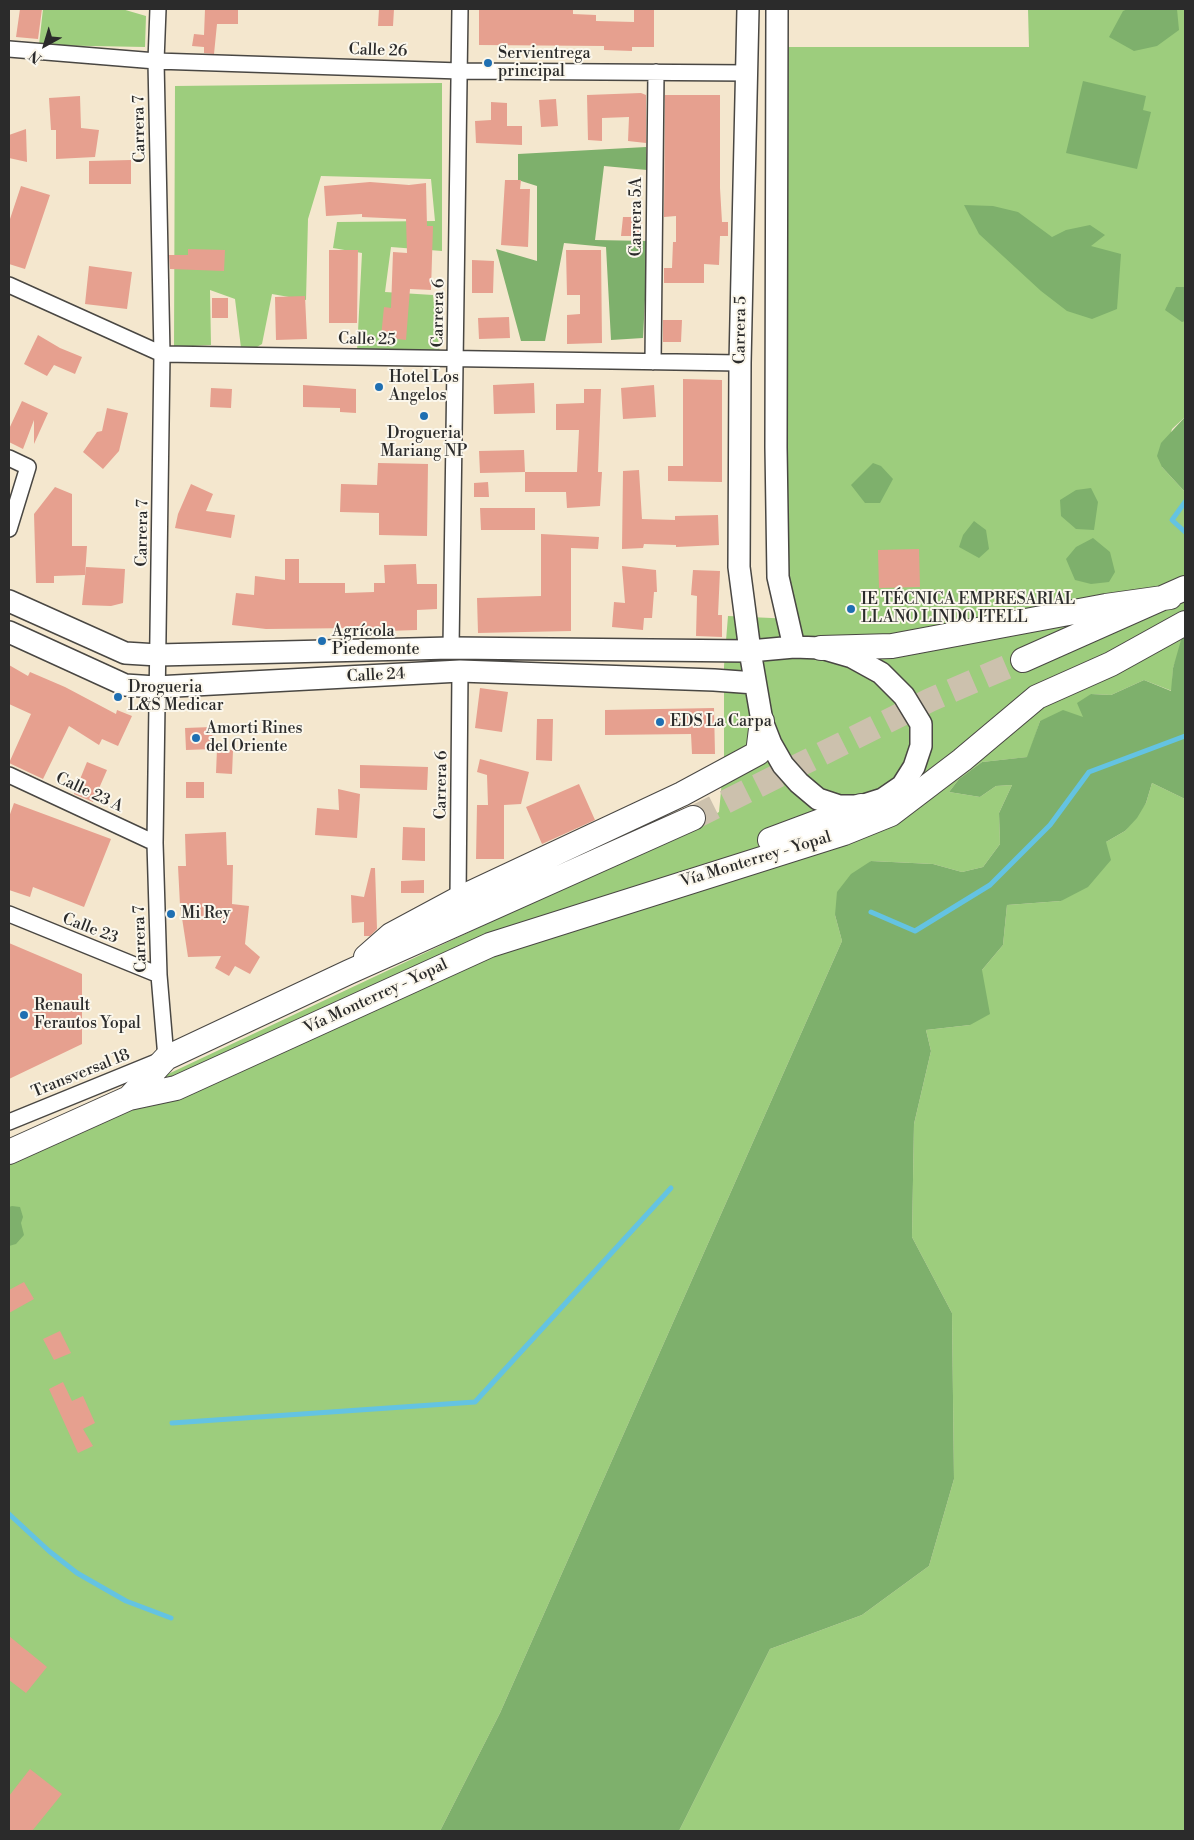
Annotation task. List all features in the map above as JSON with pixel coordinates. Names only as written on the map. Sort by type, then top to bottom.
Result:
[{"type":"main road","name":"Carrera 5","points":[[748,9],[740,363],[739,567],[750,651]]},
{"type":"main road","points":[[778,9],[776,447],[778,577],[794,647]]},
{"type":"main road","points":[[862,806],[839,806],[818,799],[799,783],[784,765],[771,744],[762,721],[750,651],[794,647],[892,646],[1180,591]]},
{"type":"main road","points":[[1023,660],[1180,591]]},
{"type":"main road","name":"Calle 24","points":[[9,601],[125,653],[158,655],[451,648],[750,651]]},
{"type":"main road","name":"Vía Monterrey - Yopal","points":[[129,1098],[176,1088],[490,944],[844,833],[891,814],[962,760],[1037,697],[1111,664],[1185,623]]},
{"type":"main road","name":"Calle 24","points":[[9,632],[125,684],[156,687],[460,671],[755,683]]},
{"type":"main road","points":[[821,648],[852,657],[881,673],[904,696],[917,717],[921,724],[921,746],[914,767],[902,786]]},
{"type":"main road","points":[[490,944],[883,799],[1037,697]]},
{"type":"main road","points":[[348,972],[391,934],[458,899],[682,794],[758,753],[762,721]]},
{"type":"main road","name":"Vía Monterrey - Yopal","points":[[129,1098],[166,1058],[348,972],[693,818]]},
{"type":"main road","points":[[9,1152],[129,1098]]},
{"type":"street","name":"Carrera 7","points":[[158,9],[156,61],[162,354],[155,842],[159,975],[166,1058]]},
{"type":"street","name":"Carrera 6","points":[[451,648],[460,9]]},
{"type":"street","name":"Calle 26","points":[[9,50],[156,61],[460,71],[748,73]]},
{"type":"street","name":"Carrera 5A","points":[[654,362],[656,72]]},
{"type":"street","name":"Calle 25","points":[[9,285],[162,354],[740,363]]},
{"type":"street","points":[[9,458],[28,467],[9,529]]},
{"type":"street","name":"Carrera 6","points":[[458,899],[460,671]]},
{"type":"street","name":"Calle 23 A","points":[[9,775],[155,842]]},
{"type":"street","name":"Calle 23","points":[[9,914],[159,975]]},
{"type":"street","name":"Transversal 18","points":[[9,1122],[166,1058]]},
{"type":"green space","points":[[43,9],[122,9],[146,16],[145,47],[39,45]]},
{"type":"green space","points":[[1028,9],[1185,9],[1185,417],[1172,429],[1162,467],[1185,492],[1185,636],[1173,668],[1172,691],[1144,680],[1111,695],[1091,694],[1084,717],[1040,721],[1028,757],[982,762],[959,779],[949,792],[980,797],[996,786],[1012,785],[999,813],[1000,844],[983,867],[962,872],[933,864],[871,861],[835,915],[842,941],[500,1713],[440,1831],[9,1831],[9,1146],[166,1075],[692,827],[719,812],[724,759],[724,666],[728,616],[793,619],[784,575],[784,47],[1029,47]]},
{"type":"green space","points":[[1128,9],[1177,9],[1179,30],[1157,46],[1134,51],[1109,37],[1123,11]]},
{"type":"green space","points":[[1083,81],[1146,96],[1143,110],[1151,112],[1137,169],[1066,153]]},
{"type":"green space","points":[[442,83],[442,251],[391,247],[385,292],[433,295],[440,355],[357,351],[362,253],[333,248],[337,222],[435,221],[431,179],[321,176],[308,219],[306,300],[272,294],[262,344],[242,356],[235,299],[210,290],[211,345],[174,347],[175,86]]},
{"type":"green space","points":[[646,147],[647,170],[604,166],[595,240],[648,241],[643,338],[611,340],[606,247],[564,243],[545,341],[521,341],[496,249],[537,261],[537,186],[518,180],[518,154]]},
{"type":"green space","points":[[964,205],[993,206],[1018,212],[1052,237],[1066,230],[1090,225],[1105,235],[1091,246],[1121,254],[1117,309],[1092,319],[1067,311],[1041,291],[979,234]]},
{"type":"green space","points":[[1176,287],[1185,287],[1185,321],[1182,322],[1165,310]]},
{"type":"green space","points":[[1185,417],[1185,492],[1162,467],[1157,456],[1161,443]]},
{"type":"green space","points":[[873,463],[881,466],[893,479],[880,503],[865,503],[851,485]]},
{"type":"green space","points":[[1091,488],[1098,502],[1094,530],[1076,529],[1061,516],[1060,500],[1076,490]]},
{"type":"green space","points":[[974,521],[986,530],[989,549],[979,558],[959,547],[963,535]]},
{"type":"green space","points":[[1093,538],[1110,552],[1115,572],[1109,582],[1091,584],[1075,580],[1066,559],[1076,547]]},
{"type":"green space","points":[[1185,636],[1185,799],[1152,783],[1146,803],[1137,818],[1125,831],[1106,842],[1111,860],[1088,887],[1061,901],[1007,905],[1003,945],[982,970],[990,1014],[970,1025],[926,1030],[931,1051],[914,1124],[912,1237],[952,1313],[954,1479],[929,1566],[862,1615],[770,1649],[679,1831],[440,1831],[500,1713],[842,941],[835,915],[837,892],[851,874],[871,861],[933,864],[962,872],[983,867],[1000,844],[999,813],[1012,785],[996,786],[980,797],[949,792],[959,779],[982,762],[1027,757],[1040,721],[1063,710],[1083,717],[1077,703],[1091,694],[1111,695],[1144,680],[1171,691],[1173,668],[1181,640]]},
{"type":"green space","points":[[1152,783],[1185,799],[1185,1831],[679,1831],[770,1649],[862,1615],[929,1566],[954,1479],[952,1313],[912,1237],[914,1124],[931,1051],[926,1030],[970,1025],[982,970],[1003,945],[1007,905],[1061,901],[1106,842],[1125,831],[1146,803]]},
{"type":"green space","points":[[9,1207],[20,1207],[23,1217],[21,1223],[24,1235],[16,1244],[9,1246]]},
{"type":"building","points":[[20,9],[42,9],[38,39],[16,37]]},
{"type":"building","points":[[205,9],[238,9],[238,24],[217,24],[214,54],[204,53],[204,47],[192,46],[194,34],[204,35]]},
{"type":"building","points":[[379,9],[394,9],[393,26],[378,26]]},
{"type":"building","points":[[479,9],[573,9],[573,14],[596,15],[596,21],[634,22],[634,9],[654,9],[654,47],[632,47],[632,51],[604,50],[604,46],[479,45]]},
{"type":"building","points":[[641,93],[646,95],[646,143],[628,141],[629,117],[602,118],[602,141],[588,140],[587,95]]},
{"type":"building","points":[[665,95],[720,95],[720,188],[722,222],[728,222],[728,236],[720,236],[719,265],[704,264],[704,283],[664,283],[664,268],[672,268],[673,242],[676,242],[676,216],[664,217]]},
{"type":"building","points":[[80,96],[81,128],[99,130],[95,157],[56,159],[56,130],[51,130],[49,98]]},
{"type":"building","points":[[556,99],[558,126],[541,127],[539,100]]},
{"type":"building","points":[[491,102],[507,103],[507,126],[522,126],[522,145],[476,143],[475,121],[491,120]]},
{"type":"building","points":[[26,129],[27,162],[9,158],[9,135]]},
{"type":"building","points":[[131,160],[131,184],[89,184],[89,161]]},
{"type":"building","points":[[505,180],[521,180],[520,189],[530,189],[528,247],[501,245]]},
{"type":"building","points":[[370,182],[409,185],[426,183],[427,226],[433,226],[431,290],[410,289],[406,340],[381,337],[384,307],[391,308],[393,252],[407,253],[406,219],[362,217],[362,214],[326,216],[324,186]]},
{"type":"building","points":[[21,186],[50,195],[25,269],[9,264],[9,222]]},
{"type":"building","points":[[623,217],[642,217],[642,236],[621,236]]},
{"type":"building","points":[[188,249],[225,250],[224,271],[170,269],[169,255],[188,255]]},
{"type":"building","points":[[329,250],[358,250],[357,323],[329,323]]},
{"type":"building","points":[[566,250],[601,250],[602,343],[567,344],[567,315],[580,314],[580,295],[567,295]]},
{"type":"building","points":[[472,260],[494,261],[493,293],[472,293]]},
{"type":"building","points":[[89,266],[132,272],[127,309],[85,304]]},
{"type":"building","points":[[305,296],[307,339],[276,340],[275,297]]},
{"type":"building","points":[[212,298],[228,298],[228,318],[212,318]]},
{"type":"building","points":[[509,317],[510,338],[479,339],[478,318]]},
{"type":"building","points":[[663,320],[682,320],[681,342],[663,342]]},
{"type":"building","points":[[38,335],[60,348],[82,357],[75,374],[54,365],[47,376],[24,364]]},
{"type":"building","points":[[683,379],[722,380],[722,482],[668,481],[668,466],[683,466]]},
{"type":"building","points":[[534,383],[535,413],[494,414],[493,385]]},
{"type":"building","points":[[303,385],[356,389],[356,413],[340,412],[340,408],[303,407]]},
{"type":"building","points":[[654,385],[656,417],[623,419],[621,388]]},
{"type":"building","points":[[211,388],[232,389],[231,408],[210,407]]},
{"type":"building","points":[[584,389],[601,389],[598,472],[602,472],[600,506],[567,508],[566,492],[525,492],[525,472],[577,472],[579,430],[556,430],[556,404],[584,403]]},
{"type":"building","points":[[22,401],[48,413],[34,444],[34,420],[23,449],[9,442],[9,429]]},
{"type":"building","points":[[107,408],[128,413],[119,451],[103,469],[83,452],[97,432],[102,431]]},
{"type":"building","points":[[524,450],[525,472],[480,473],[479,451]]},
{"type":"building","points":[[378,463],[428,464],[427,536],[379,535],[379,513],[340,512],[341,484],[377,485]]},
{"type":"building","points":[[639,470],[642,519],[675,520],[675,516],[718,515],[719,545],[676,547],[676,545],[644,544],[643,548],[622,549],[623,471]]},
{"type":"building","points":[[488,482],[489,497],[474,497],[474,483]]},
{"type":"building","points":[[191,484],[213,494],[206,511],[235,515],[231,538],[175,528],[178,514]]},
{"type":"building","points":[[55,487],[72,494],[72,546],[87,546],[85,575],[54,576],[54,583],[36,583],[34,514]]},
{"type":"building","points":[[480,508],[535,508],[535,530],[481,530]]},
{"type":"building","points":[[541,534],[599,537],[598,549],[571,548],[571,631],[478,633],[477,598],[541,596]]},
{"type":"building","points":[[919,549],[920,587],[879,588],[878,550]]},
{"type":"building","points":[[285,559],[299,559],[299,583],[345,583],[345,593],[374,592],[374,583],[385,583],[384,565],[416,564],[417,584],[437,584],[437,609],[417,610],[417,630],[356,632],[356,628],[266,629],[232,625],[236,593],[254,595],[255,576],[285,580]]},
{"type":"building","points":[[622,566],[656,570],[657,592],[654,592],[652,618],[644,618],[643,630],[612,627],[614,602],[625,603]]},
{"type":"building","points":[[86,567],[125,569],[123,603],[111,606],[82,605]]},
{"type":"building","points":[[693,570],[720,571],[718,615],[722,615],[722,637],[696,636],[697,596],[691,595]]},
{"type":"building","points":[[9,665],[28,676],[30,672],[65,687],[116,714],[117,710],[132,716],[118,746],[102,739],[99,745],[69,726],[43,779],[9,763],[31,714],[9,704]]},
{"type":"building","points":[[480,688],[508,692],[502,732],[475,728]]},
{"type":"building","name":"EDS La Carpa","points":[[714,708],[715,754],[692,754],[691,734],[605,735],[605,710]]},
{"type":"building","points":[[537,719],[553,719],[552,761],[536,760]]},
{"type":"building","points":[[212,727],[213,749],[186,750],[185,728]]},
{"type":"building","points":[[217,749],[233,750],[232,774],[216,773]]},
{"type":"building","points":[[480,759],[529,772],[521,804],[504,805],[504,859],[476,859],[477,805],[488,805],[487,775],[477,772]]},
{"type":"building","points":[[87,762],[107,770],[93,802],[74,794]]},
{"type":"building","points":[[360,765],[428,767],[427,790],[360,788]]},
{"type":"building","points":[[186,782],[204,782],[204,798],[186,798]]},
{"type":"building","points":[[579,784],[595,820],[542,844],[526,807]]},
{"type":"building","points":[[338,789],[360,794],[357,838],[315,835],[317,808],[339,810]]},
{"type":"building","points":[[14,803],[111,839],[84,907],[33,887],[30,897],[9,890],[9,817]]},
{"type":"building","points":[[403,827],[425,828],[425,861],[402,860]]},
{"type":"building","points":[[226,832],[227,865],[233,865],[232,904],[249,906],[245,944],[260,957],[250,974],[235,966],[229,976],[215,968],[221,956],[188,957],[180,905],[178,866],[186,866],[185,834]]},
{"type":"building","points":[[371,868],[375,868],[377,929],[370,936],[364,936],[364,922],[352,923],[351,895],[364,897]]},
{"type":"building","points":[[424,880],[424,893],[401,893],[401,881]]},
{"type":"building","points":[[9,943],[82,974],[82,1044],[9,1079]]},
{"type":"building","points":[[24,1282],[34,1299],[9,1313],[9,1290]]},
{"type":"building","points":[[60,1331],[71,1353],[54,1360],[43,1339]]},
{"type":"building","points":[[63,1382],[72,1401],[83,1396],[95,1423],[83,1429],[93,1446],[78,1453],[49,1389]]},
{"type":"building","points":[[9,1636],[47,1667],[26,1693],[9,1680]]},
{"type":"building","points":[[30,1769],[62,1794],[32,1831],[9,1831],[9,1796]]},
{"type":"waterway","points":[[1185,502],[1172,520],[1185,532]]},
{"type":"waterway","points":[[871,912],[915,931],[990,885],[1050,825],[1089,772],[1185,736]]},
{"type":"waterway","points":[[172,1423],[475,1402],[671,1188]]},
{"type":"waterway","points":[[9,1514],[49,1551],[77,1573],[126,1601],[171,1618]]},
{"type":"tunnel","points":[[693,818],[930,700],[1023,660]]},
{"type":"place","name":"Servientrega principal","points":[[488,63]]},
{"type":"place","name":"Hotel Los Angelos","points":[[379,387]]},
{"type":"place","name":"Drogueria Mariang NP","points":[[424,416]]},
{"type":"place","name":"IE TÉCNICA EMPRESARIAL LLANO LINDO ITELL","points":[[851,609]]},
{"type":"place","name":"Agrícola Piedemonte","points":[[322,641]]},
{"type":"place","name":"Drogueria L&S Medicar","points":[[118,697]]},
{"type":"place","name":"EDS La Carpa","points":[[660,722]]},
{"type":"place","name":"Amorti Rines del Oriente","points":[[196,738]]},
{"type":"place","name":"Mi Rey","points":[[171,914]]},
{"type":"place","name":"Renault Ferautos Yopal","points":[[24,1015]]}]
